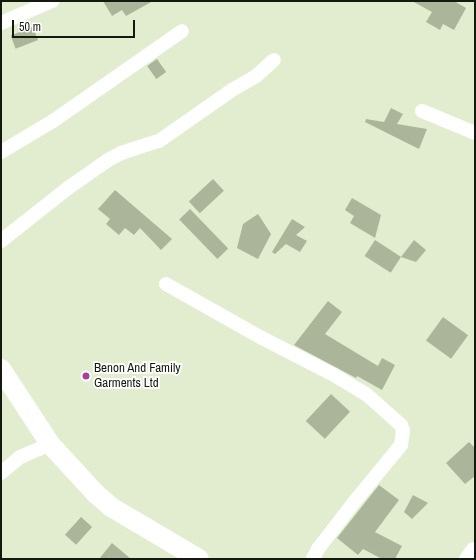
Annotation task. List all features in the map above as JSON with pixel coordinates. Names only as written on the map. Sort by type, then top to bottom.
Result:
[{"type":"street","points":[[1,24],[52,1]]},
{"type":"street","points":[[1,152],[53,121],[182,31]]},
{"type":"street","points":[[1,241],[68,188],[108,160],[121,153],[159,141],[232,90],[256,76],[274,60]]},
{"type":"street","points":[[422,111],[475,132]]},
{"type":"street","points":[[166,284],[262,338],[340,378],[366,394],[400,425],[403,431],[400,445],[355,500],[318,549],[313,559]]},
{"type":"street","points":[[1,369],[50,444],[71,468],[111,507],[199,559]]},
{"type":"street","points":[[1,473],[20,457],[50,444]]},
{"type":"building","points":[[103,1],[153,1],[126,16],[122,10],[112,16]]},
{"type":"building","points":[[412,1],[454,1],[466,8],[454,30],[443,24],[440,30],[426,22],[432,12]]},
{"type":"building","points":[[33,27],[38,40],[16,49],[11,36]]},
{"type":"building","points":[[157,59],[166,72],[156,79],[147,66]]},
{"type":"building","points":[[391,108],[403,114],[397,124],[427,129],[419,149],[365,122],[366,119],[384,122]]},
{"type":"building","points":[[213,179],[224,191],[200,213],[189,202]]},
{"type":"building","points":[[115,190],[172,239],[161,250],[140,228],[134,235],[125,228],[119,235],[106,224],[110,219],[98,209]]},
{"type":"building","points":[[352,198],[381,215],[375,238],[350,223],[354,216],[345,210]]},
{"type":"building","points":[[190,209],[228,249],[217,259],[179,219]]},
{"type":"building","points":[[258,214],[271,234],[258,259],[237,248],[243,224]]},
{"type":"building","points":[[292,219],[305,227],[296,235],[307,241],[300,252],[286,244],[275,254],[272,252]]},
{"type":"building","points":[[375,240],[401,257],[391,273],[365,256]]},
{"type":"building","points":[[414,240],[426,250],[416,262],[401,257]]},
{"type":"building","points":[[328,301],[342,312],[325,334],[378,366],[382,358],[395,365],[382,390],[294,345]]},
{"type":"building","points":[[443,317],[468,335],[451,359],[426,340]]},
{"type":"building","points":[[331,394],[350,412],[325,439],[306,421]]},
{"type":"building","points":[[469,442],[475,448],[475,476],[465,484],[446,463]]},
{"type":"building","points":[[379,485],[399,500],[375,532],[402,546],[395,559],[382,559],[363,549],[358,555],[337,538]]},
{"type":"building","points":[[413,495],[428,503],[412,519],[404,512]]},
{"type":"building","points":[[81,517],[92,527],[76,545],[65,535]]},
{"type":"building","points":[[112,543],[131,559],[99,559]]},
{"type":"place","name":"Benon And Family Garments Ltd","points":[[86,376]]}]
